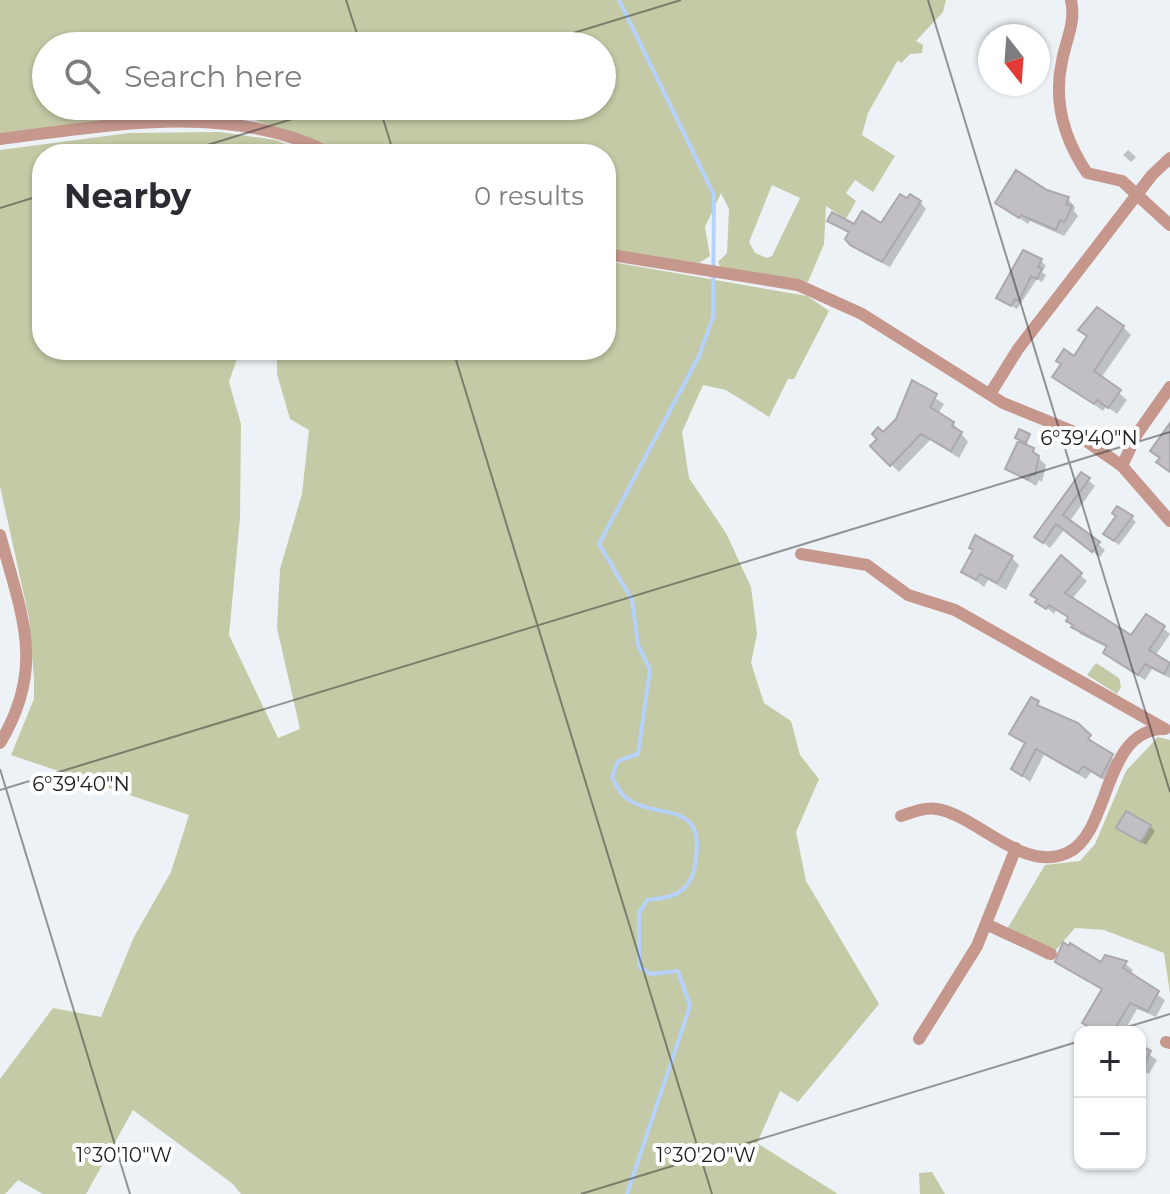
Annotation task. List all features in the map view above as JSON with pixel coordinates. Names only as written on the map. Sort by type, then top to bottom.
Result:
[{"type":"street","points":[[1071,0],[1073,27],[1062,59],[1058,98],[1061,119],[1087,173],[1122,181],[1139,193],[1170,225]]},
{"type":"street","points":[[0,139],[87,127],[216,123],[286,134],[308,144]]},
{"type":"street","points":[[990,394],[1018,349],[1139,193],[1170,158]]},
{"type":"street","points":[[616,256],[798,285],[825,296],[862,314],[990,394],[1072,431],[1122,466],[1170,521]]},
{"type":"street","points":[[1122,466],[1137,434],[1170,387]]},
{"type":"street","points":[[0,535],[22,624],[27,663],[25,692],[17,715],[0,743]]},
{"type":"street","points":[[801,554],[867,565],[908,595],[955,610],[1168,727]]},
{"type":"street","points":[[901,816],[936,809],[1016,848],[1046,856],[1073,849],[1089,827],[1127,747],[1140,734],[1168,727]]},
{"type":"street","points":[[919,1039],[953,990],[986,924],[1016,848]]},
{"type":"street","points":[[986,924],[1051,954]]},
{"type":"green space","points":[[0,0],[946,0],[943,12],[916,41],[923,45],[922,53],[910,54],[901,63],[898,60],[868,113],[862,135],[895,156],[873,192],[855,180],[846,193],[856,201],[846,219],[826,206],[824,244],[808,282],[721,268],[718,262],[727,253],[729,209],[721,193],[705,227],[710,256],[699,263],[616,250],[616,144],[323,144],[254,120],[616,120],[616,32],[32,32],[32,120],[117,120],[0,134]],"holes":[[[772,185],[800,198],[772,256],[767,258],[755,253],[749,242]]]},
{"type":"green space","points":[[220,132],[285,144],[46,144],[129,133]]},
{"type":"green space","points":[[32,146],[32,360],[237,360],[229,382],[241,424],[240,518],[229,635],[278,738],[300,729],[277,628],[280,569],[302,494],[309,430],[290,419],[277,374],[277,360],[616,360],[616,263],[807,296],[829,311],[794,379],[788,379],[769,417],[726,390],[703,385],[682,432],[689,478],[726,533],[751,587],[757,634],[751,663],[764,703],[791,721],[800,755],[819,779],[796,832],[806,881],[879,1004],[798,1102],[780,1091],[757,1143],[838,1194],[241,1194],[233,1184],[133,1110],[86,1194],[43,1194],[18,1180],[5,1194],[0,1194],[0,1079],[53,1008],[101,1017],[134,937],[171,872],[189,815],[11,755],[34,699],[34,679],[29,618],[0,486],[0,150]]},
{"type":"green space","points":[[1096,663],[1119,678],[1121,687],[1117,694],[1087,675]]},
{"type":"green space","points":[[1158,737],[1170,740],[1170,993],[1164,953],[1104,930],[1075,928],[1047,960],[1003,936],[1045,865],[1080,861],[1095,844],[1126,771]]},
{"type":"green space","points":[[932,1172],[945,1194],[920,1194],[919,1173]]},
{"type":"building","points":[[1016,170],[1047,190],[1069,197],[1066,204],[1072,206],[1065,222],[1060,220],[1056,230],[1021,215],[1019,218],[995,203]]},
{"type":"building","points":[[900,194],[907,198],[910,194],[921,201],[882,262],[850,245],[845,239],[849,232],[827,221],[832,212],[854,224],[862,211],[881,223]]},
{"type":"building","points":[[1023,250],[1042,259],[1038,267],[1042,269],[1037,279],[1031,276],[1019,301],[1015,299],[1011,306],[996,298]]},
{"type":"building","points":[[1097,307],[1124,326],[1094,371],[1121,390],[1108,408],[1097,400],[1094,404],[1052,377],[1061,364],[1056,361],[1064,349],[1074,356],[1087,336],[1078,330]]},
{"type":"building","points":[[912,380],[937,394],[930,407],[954,422],[952,426],[962,432],[951,451],[921,434],[890,466],[870,446],[877,439],[872,434],[878,427],[883,432],[896,419]]},
{"type":"building","points":[[1170,423],[1170,472],[1156,462],[1160,458],[1150,451]]},
{"type":"building","points":[[1019,429],[1030,434],[1026,443],[1015,438]]},
{"type":"building","points":[[1018,441],[1034,448],[1033,452],[1039,456],[1035,475],[1031,474],[1028,480],[1005,469]]},
{"type":"building","points":[[1081,472],[1090,478],[1063,515],[1100,542],[1092,552],[1056,524],[1043,543],[1034,537]]},
{"type":"building","points":[[1117,506],[1133,516],[1114,541],[1103,534],[1116,516],[1112,513]]},
{"type":"building","points":[[975,535],[1013,556],[997,583],[980,574],[976,580],[961,572],[973,550],[969,548]]},
{"type":"building","points":[[1061,555],[1082,573],[1065,593],[1131,635],[1146,614],[1165,626],[1149,650],[1170,663],[1164,674],[1145,664],[1138,675],[1103,653],[1107,646],[1071,627],[1073,625],[1066,621],[1068,617],[1049,605],[1046,609],[1035,602],[1037,599],[1030,595]]},
{"type":"building","points":[[1031,697],[1039,701],[1037,705],[1078,723],[1091,735],[1088,739],[1113,754],[1101,777],[1083,766],[1078,773],[1036,749],[1022,776],[1011,769],[1025,743],[1009,734]]},
{"type":"building","points":[[1126,811],[1151,825],[1141,842],[1116,828]]},
{"type":"building","points":[[1063,942],[1069,946],[1070,943],[1101,962],[1105,955],[1127,961],[1123,968],[1159,991],[1148,1011],[1130,1003],[1117,1026],[1087,1026],[1082,1023],[1102,989],[1055,962]]},
{"type":"waterway","points":[[619,0],[714,195],[713,317],[699,356],[599,544],[632,600],[638,645],[650,669],[638,754],[618,761],[612,777],[626,798],[688,821],[695,831],[697,847],[694,870],[687,885],[676,894],[647,900],[639,913],[639,967],[651,974],[678,971],[690,1006],[627,1194]]}]
